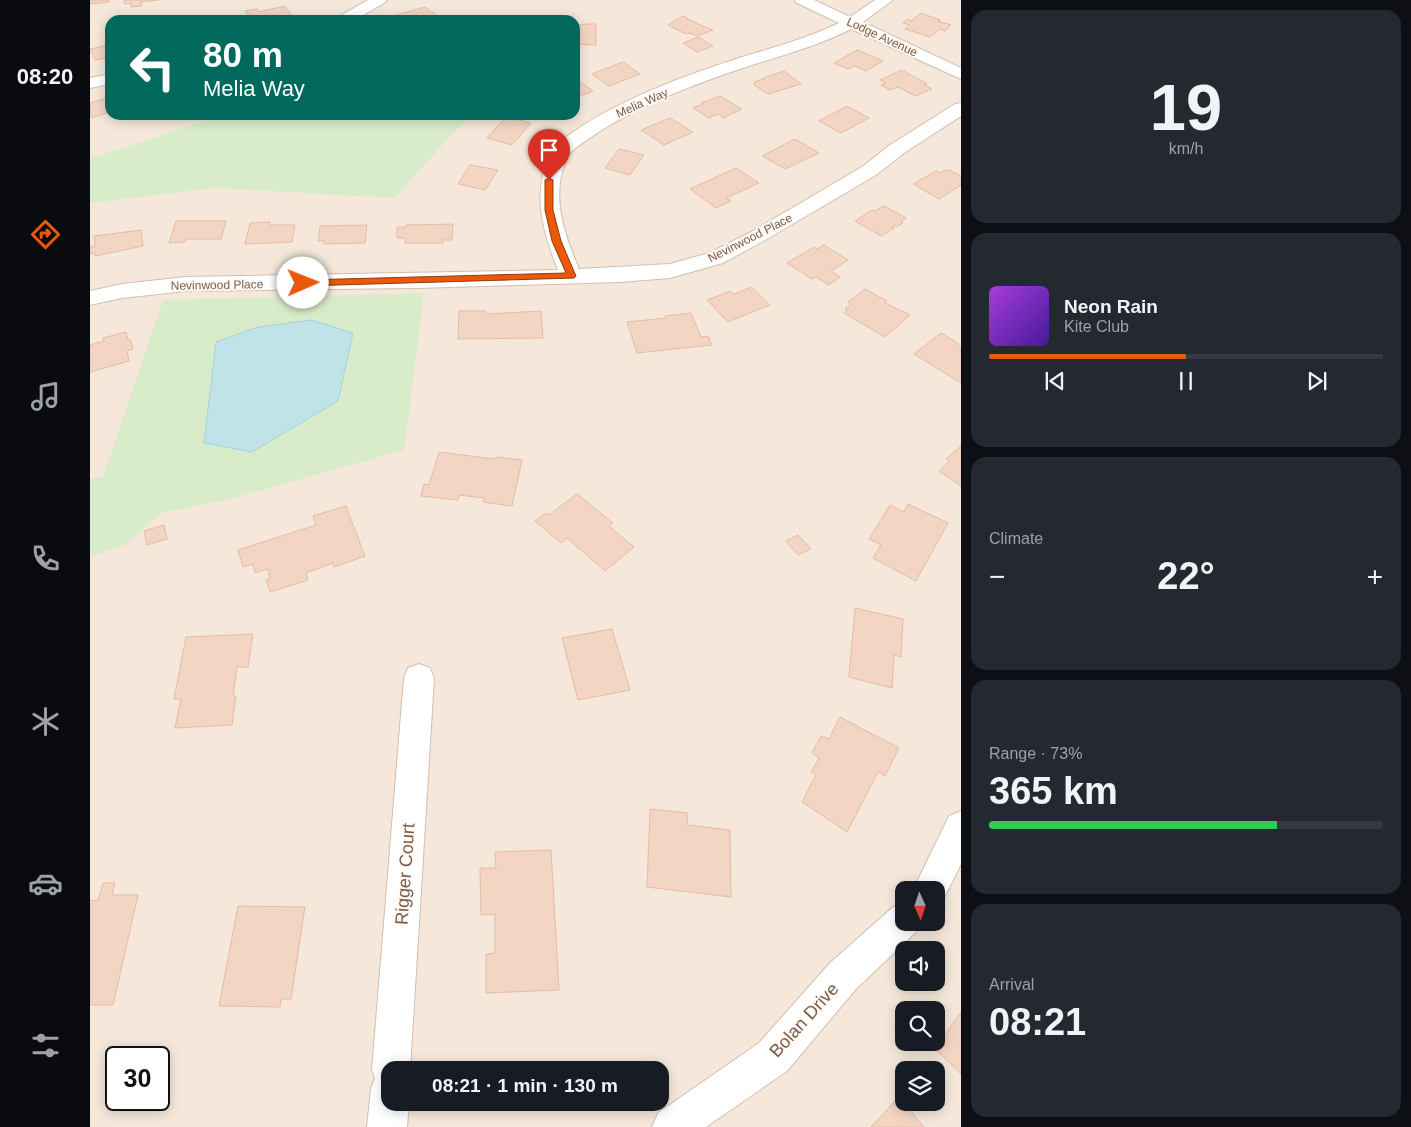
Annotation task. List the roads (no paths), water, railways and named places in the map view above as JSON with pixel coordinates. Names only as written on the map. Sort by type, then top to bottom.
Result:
[{"type":"street","points":[[353,15],[379,0]]},
{"type":"street","name":"Lodge Avenue","points":[[802,0],[961,74]]},
{"type":"street","name":"Melia Way","points":[[571,276],[556,241],[549,210],[549,180],[561,151],[600,122],[712,73],[819,38],[854,24],[885,0]]},
{"type":"street","points":[[90,83],[105,80]]},
{"type":"street","name":"Nevinwood Place","points":[[90,298],[122,291],[186,284],[416,281],[620,275],[670,271],[716,258],[811,206],[869,171],[897,149],[961,108]]},
{"type":"street","name":"Rigger Court","points":[[392,1061],[419,678]]},
{"type":"street","points":[[934,881],[961,828]]},
{"type":"street","name":"Bolan Drive","points":[[672,1127],[773,1057],[842,976],[895,928]]},
{"type":"street","points":[[387,1127],[388,1111]]},
{"type":"water","points":[[311,320],[353,333],[338,401],[252,452],[204,443],[216,342],[258,327]]}]
